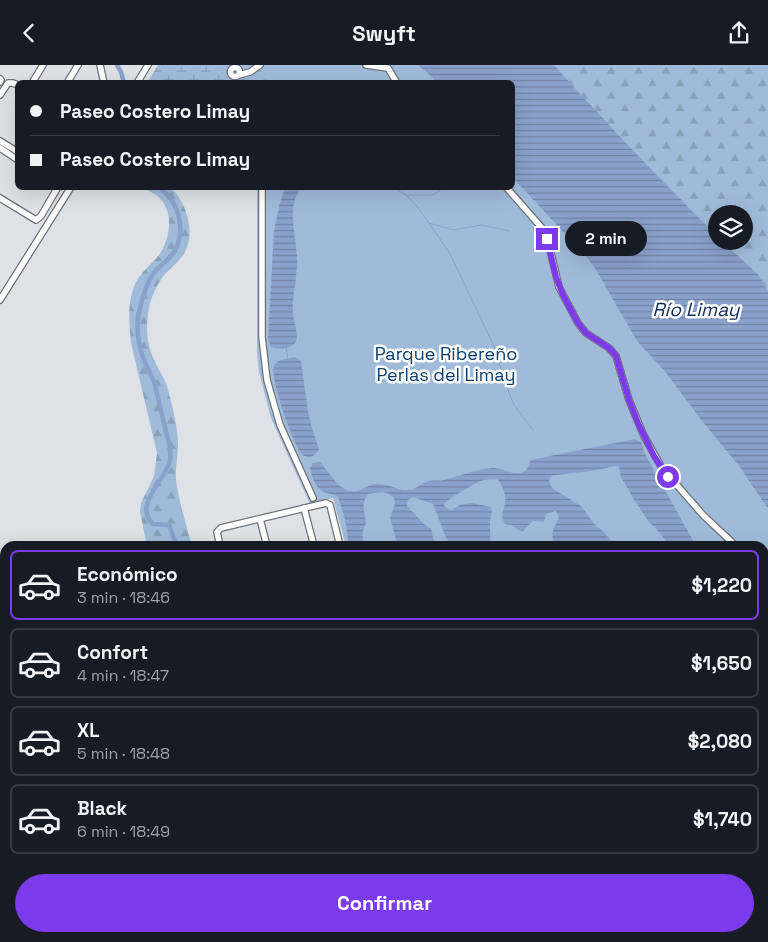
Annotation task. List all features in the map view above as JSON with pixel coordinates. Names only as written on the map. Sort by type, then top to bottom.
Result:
[{"type":"street","points":[[34,80],[43,65]]},
{"type":"street","points":[[69,80],[78,65]]},
{"type":"street","points":[[100,65],[103,80]]},
{"type":"street","points":[[366,65],[388,68],[395,80]]},
{"type":"street","points":[[138,80],[145,66]]},
{"type":"street","points":[[236,66],[232,69],[231,75],[235,77],[257,67]]},
{"type":"street","points":[[241,75],[243,80]]},
{"type":"street","points":[[0,95],[10,83],[15,84]]},
{"type":"street","points":[[0,141],[15,150]]},
{"type":"street","points":[[0,148],[15,158]]},
{"type":"street","points":[[0,198],[32,219],[38,219],[56,190]]},
{"type":"street","points":[[0,300],[69,190]]},
{"type":"street","points":[[262,190],[262,337],[267,380],[280,425],[313,498]]},
{"type":"street","points":[[509,190],[542,228],[547,239],[559,287],[582,328],[591,337],[609,348],[616,356],[629,400],[644,437],[662,468],[703,515],[731,541]]},
{"type":"street","points":[[219,541],[217,535],[219,529],[325,503],[329,504],[339,541]]},
{"type":"street","points":[[304,508],[313,541]]},
{"type":"street","points":[[260,519],[265,541]]},
{"type":"green space","points":[[158,65],[280,65],[278,80],[149,80]]},
{"type":"green space","points":[[270,65],[418,65],[435,80],[267,80]]},
{"type":"green space","points":[[554,65],[768,65],[768,291],[758,274],[732,250],[753,250],[753,205],[708,205],[708,227],[593,109]]},
{"type":"green space","name":"Parque Ribereño Perlas del Limay","points":[[515,180],[588,259],[638,341],[666,373],[738,465],[768,509],[768,541],[345,541],[333,498],[310,504],[271,418],[259,372],[257,353],[257,190],[515,190]]},
{"type":"green space","points":[[146,190],[173,190],[185,210],[189,228],[188,246],[184,254],[166,273],[154,292],[149,308],[147,330],[150,350],[167,386],[174,416],[178,446],[176,480],[191,541],[146,541],[140,512],[141,503],[154,476],[157,453],[131,343],[129,319],[131,297],[136,282],[159,255],[168,232],[169,224],[166,208],[162,201]]},
{"type":"water","name":"Río Limay","points":[[418,65],[554,65],[708,227],[708,250],[732,250],[758,274],[768,291],[768,509],[738,465],[666,373],[637,341],[588,259],[515,180],[515,80],[435,80]]},
{"type":"water","points":[[284,190],[301,190],[294,204],[293,214],[297,257],[293,315],[297,336],[294,344],[285,348],[271,347],[268,339],[274,231]]},
{"type":"water","points":[[294,357],[301,361],[308,412],[319,449],[316,454],[309,457],[301,453],[292,436],[282,408],[273,370],[277,362]]},
{"type":"water","points":[[635,439],[641,442],[644,452],[693,541],[666,541],[649,522],[621,477],[619,467],[615,466],[551,476],[549,480],[552,488],[581,506],[595,525],[611,541],[554,541],[553,531],[559,518],[556,511],[546,514],[544,522],[533,521],[523,531],[518,530],[512,525],[505,524],[502,516],[505,497],[497,479],[477,483],[444,504],[445,507],[451,510],[460,505],[472,503],[491,507],[490,541],[449,541],[433,504],[413,497],[408,500],[407,506],[431,529],[434,541],[397,541],[390,518],[395,503],[394,498],[382,492],[368,494],[364,501],[366,523],[363,532],[364,541],[348,541],[345,519],[338,497],[326,493],[317,486],[313,480],[310,468],[313,463],[320,462],[337,483],[350,491],[357,491],[375,484],[408,490],[414,489],[426,482],[444,480],[474,471],[497,468],[518,473],[527,469],[531,460]]},
{"type":"waterway","points":[[117,65],[123,80]]},
{"type":"waterway","points":[[162,190],[172,200],[176,208],[179,217],[180,235],[174,252],[155,271],[150,279],[138,317],[138,336],[140,348],[154,382],[170,452],[168,467],[152,492],[146,509],[148,517],[153,524],[169,525],[175,541]]},
{"type":"waterway","points":[[397,190],[406,195],[417,206],[449,252],[494,346],[514,405],[533,430]]},
{"type":"waterway","points":[[406,195],[433,195],[440,190]]},
{"type":"waterway","points":[[429,223],[453,230],[482,225],[509,231]]},
{"type":"waterway","points":[[286,347],[288,360]]},
{"type":"route","points":[[547,239],[556,277],[563,295],[578,323],[586,333],[609,348],[619,361],[629,400],[638,423],[654,456],[668,477]]}]
